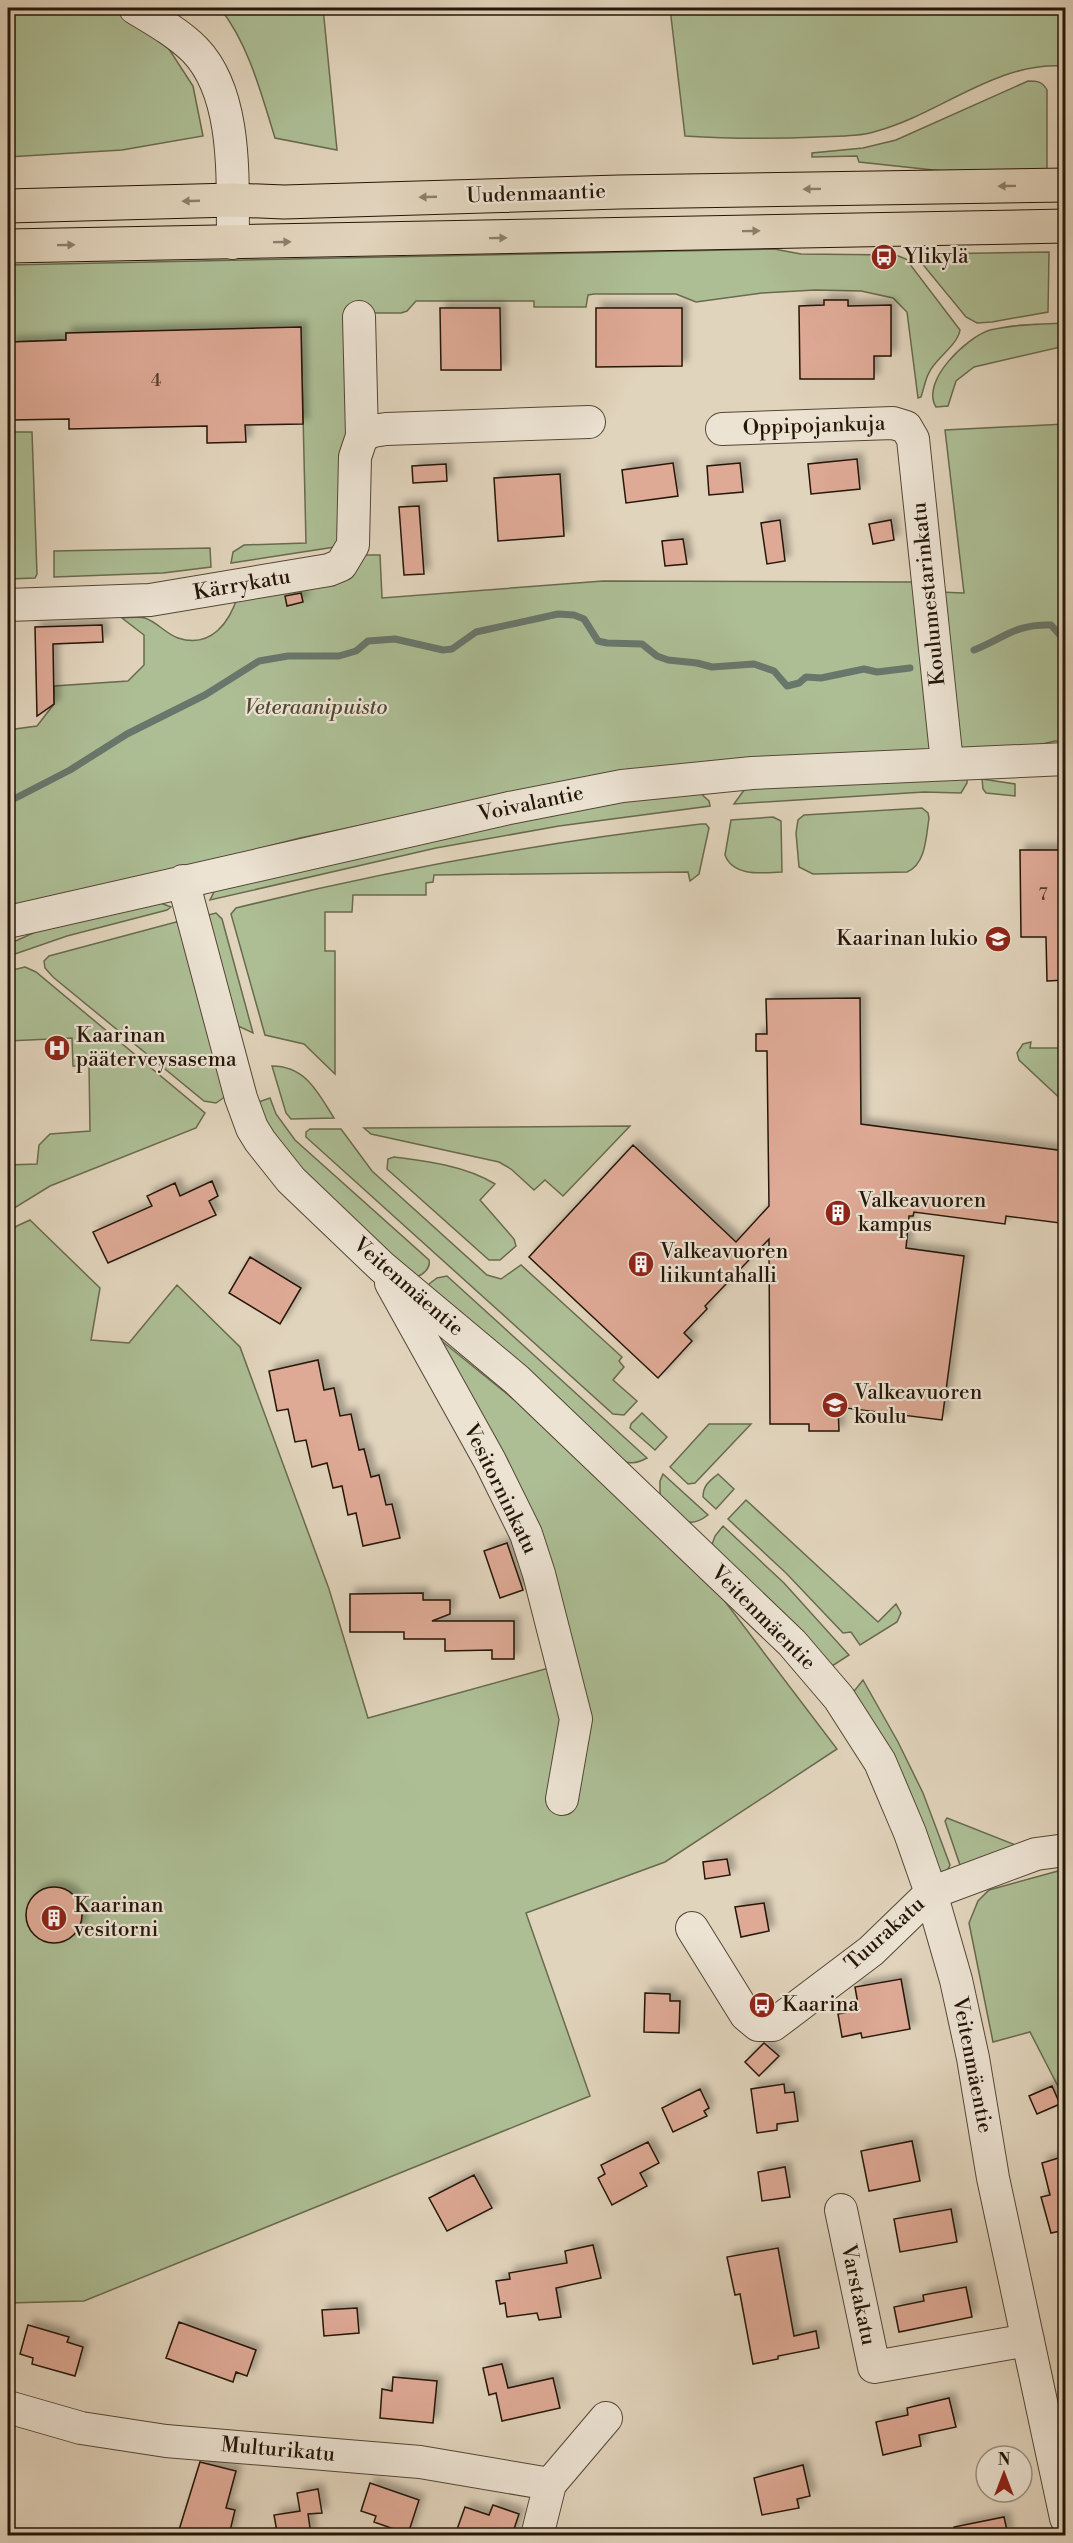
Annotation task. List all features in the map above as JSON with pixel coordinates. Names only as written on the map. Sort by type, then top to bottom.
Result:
[{"type":"main road","name":"Uudenmaantie","points":[[8,206],[232,200],[284,202],[619,192],[1065,185]]},
{"type":"main road","name":"Uudenmaantie","points":[[8,246],[1065,226]]},
{"type":"street","points":[[135,8],[175,33],[194,49],[215,79],[229,131],[233,243]]},
{"type":"street","name":"Kärrykatu","points":[[8,605],[150,600],[329,570],[341,565],[353,545],[355,457],[362,436],[359,317]]},
{"type":"street","points":[[362,436],[386,429],[589,422]]},
{"type":"street","name":"Oppipojankuja","points":[[722,429],[893,423],[906,427]]},
{"type":"street","name":"Koulumestarinkatu","points":[[906,427],[913,439],[947,763]]},
{"type":"street","name":"Voivalantie","points":[[8,922],[509,808],[622,786],[752,773],[1065,759]]},
{"type":"street","name":"Veitenmäentie","points":[[183,881],[241,1098],[252,1128],[291,1180],[382,1267],[517,1380],[792,1643],[839,1698],[880,1762],[910,1833],[931,1893],[956,1980],[973,2058],[993,2178],[1028,2340],[1053,2392],[1065,2518]]},
{"type":"street","name":"Vesitorninkatu","points":[[382,1267],[490,1461],[526,1534],[539,1574],[576,1719],[562,1799]]},
{"type":"street","points":[[931,1893],[1036,1854],[1065,1850]]},
{"type":"street","name":"Tuurakatu","points":[[692,1928],[746,2015],[758,2025],[773,2025],[871,1951],[931,1893]]},
{"type":"street","name":"Varstakatu","points":[[841,2210],[874,2367],[1028,2340]]},
{"type":"street","name":"Multurikatu","points":[[8,2408],[81,2428],[166,2441],[420,2462],[550,2484]]},
{"type":"street","points":[[537,2535],[550,2484],[606,2418]]},
{"type":"green space","points":[[8,8],[113,8],[122,12],[167,46],[193,86],[203,136],[122,150],[8,157]]},
{"type":"green space","points":[[220,8],[323,8],[337,150],[275,138],[246,54],[230,22]]},
{"type":"green space","points":[[670,8],[1065,8],[1065,66],[1040,67],[992,80],[900,123],[863,134],[768,138],[685,136]]},
{"type":"green space","points":[[1028,81],[1039,82],[1047,90],[1047,170],[952,172],[859,162],[857,156],[812,157],[812,153],[863,148],[896,140]]},
{"type":"green space","points":[[1065,85],[1065,170],[1060,170],[1059,106]]},
{"type":"green space","points":[[774,249],[801,254],[896,255],[906,259],[960,330],[953,344],[929,372],[921,397],[918,398],[907,312],[893,298],[861,291],[815,290],[762,293],[696,302],[676,294],[594,294],[588,295],[586,307],[534,307],[534,301],[416,301],[407,311],[401,313],[360,313],[341,546],[231,563],[233,552],[244,545],[306,543],[301,328],[66,333],[66,340],[10,342],[12,432],[32,432],[37,574],[35,578],[8,579],[8,265]]},
{"type":"green space","points":[[1049,252],[1048,312],[992,322],[977,323],[966,317],[920,261],[925,254]]},
{"type":"green space","points":[[1065,323],[1065,346],[974,367],[956,381],[948,406],[936,407],[933,397],[934,385],[940,373],[948,361],[980,334],[1009,327]]},
{"type":"green space","name":"Veteraanipuisto","points":[[1065,424],[1065,741],[1055,741],[1009,752],[453,806],[300,838],[8,912],[8,730],[37,726],[54,704],[54,686],[128,681],[144,665],[144,635],[122,618],[145,618],[178,638],[200,640],[217,631],[224,623],[238,595],[360,555],[380,555],[382,598],[603,581],[912,582],[938,592],[964,593],[945,430]]},
{"type":"green space","points":[[210,548],[211,567],[163,573],[54,577],[54,551]]},
{"type":"green space","points":[[967,778],[967,783],[961,793],[924,792],[734,804],[747,786]]},
{"type":"green space","points":[[982,779],[1015,784],[1015,796],[986,793]]},
{"type":"green space","points":[[698,791],[709,801],[710,806],[559,826],[436,848],[210,900],[217,886],[495,819]]},
{"type":"green space","points":[[922,808],[928,813],[929,818],[926,841],[918,863],[907,872],[813,874],[799,867],[796,833],[798,820],[804,815]]},
{"type":"green space","points":[[773,817],[781,821],[782,872],[749,872],[729,862],[725,855],[731,820]]},
{"type":"green space","points":[[706,824],[709,828],[699,874],[690,881],[688,872],[434,875],[433,882],[426,883],[426,895],[353,895],[352,912],[325,912],[325,951],[335,951],[335,1074],[304,1044],[265,1035],[231,914],[236,908],[352,881],[467,858],[584,839]]},
{"type":"green space","points":[[158,902],[171,907],[167,910],[67,936],[12,955],[9,944],[55,923]]},
{"type":"green space","points":[[216,913],[222,919],[253,1033],[238,1026],[208,915]]},
{"type":"green space","points":[[176,922],[182,924],[226,1096],[216,1103],[204,1101],[45,968],[44,961],[49,956]]},
{"type":"green space","name":"Kaarinan pääterveysasema","points":[[25,967],[36,972],[205,1113],[196,1128],[50,1186],[8,1212],[8,1165],[37,1164],[39,1145],[50,1134],[90,1131],[89,1066],[73,1066],[72,1038],[8,1041],[8,971]]},
{"type":"green space","points":[[1031,1042],[1030,1048],[1065,1048],[1065,1103],[1019,1060],[1017,1053],[1023,1044]]},
{"type":"green space","points":[[272,1066],[284,1067],[302,1076],[310,1083],[334,1118],[291,1119],[286,1113]]},
{"type":"green space","points":[[270,1098],[276,1114],[295,1140],[429,1260],[429,1266],[424,1273],[416,1277],[326,1197],[274,1146],[256,1103]]},
{"type":"green space","points":[[630,1126],[563,1196],[545,1180],[534,1190],[511,1169],[499,1162],[371,1134],[364,1128]]},
{"type":"green space","points":[[310,1129],[341,1129],[372,1171],[487,1275],[501,1279],[521,1265],[622,1357],[619,1361],[624,1367],[613,1380],[637,1401],[624,1415],[613,1414],[306,1137],[306,1132]]},
{"type":"green space","points":[[394,1157],[459,1169],[495,1184],[480,1200],[514,1239],[516,1246],[500,1260],[489,1260],[387,1169],[388,1159]]},
{"type":"green space","points":[[30,1220],[100,1288],[91,1340],[129,1343],[177,1285],[240,1347],[329,1589],[368,1718],[567,1663],[427,1329],[560,1437],[711,1583],[837,1749],[665,1862],[526,1913],[590,2096],[84,2301],[8,2303],[8,1234],[17,1226]]},
{"type":"green space","points":[[447,1276],[647,1458],[632,1463],[617,1460],[429,1289],[429,1284],[437,1278]]},
{"type":"green space","points":[[642,1413],[667,1437],[655,1450],[630,1428]]},
{"type":"green space","points":[[709,1424],[751,1424],[695,1483],[688,1484],[670,1467]]},
{"type":"green space","points":[[663,1474],[708,1515],[700,1520],[688,1522],[672,1512],[660,1501],[660,1481]]},
{"type":"green space","points":[[718,1474],[734,1489],[716,1509],[703,1497],[703,1493],[706,1486]]},
{"type":"green space","points":[[746,1500],[878,1622],[896,1604],[901,1613],[897,1622],[860,1645],[851,1632],[843,1633],[786,1573],[728,1519]]},
{"type":"green space","points":[[723,1526],[784,1583],[849,1655],[829,1668],[710,1550],[715,1536]]},
{"type":"green space","points":[[863,1680],[898,1742],[923,1793],[950,1865],[946,1873],[940,1871],[851,1695]]},
{"type":"green space","points":[[947,1818],[1023,1848],[961,1868],[945,1821]]},
{"type":"green space","points":[[1065,1871],[1065,2100],[1030,2032],[993,2042],[969,1923],[978,1901],[989,1890]]},
{"type":"building","points":[[824,300],[848,300],[848,306],[891,305],[891,356],[874,356],[874,379],[800,379],[799,306],[824,305]]},
{"type":"building","points":[[440,308],[500,308],[501,370],[441,370]]},
{"type":"building","points":[[596,308],[682,308],[682,366],[596,367]]},
{"type":"building","points":[[301,327],[303,424],[245,425],[246,442],[207,443],[207,426],[69,429],[69,419],[11,420],[10,342],[66,340],[66,333]]},
{"type":"building","points":[[857,459],[860,489],[811,494],[808,464]]},
{"type":"building","points":[[673,463],[678,496],[626,503],[622,470]]},
{"type":"building","points":[[740,463],[743,492],[709,495],[707,466]]},
{"type":"building","points":[[446,464],[447,481],[413,483],[412,466]]},
{"type":"building","points":[[560,474],[564,536],[498,541],[494,478]]},
{"type":"building","points":[[419,506],[424,574],[404,575],[399,507]]},
{"type":"building","points":[[780,520],[785,561],[767,564],[761,523]]},
{"type":"building","points":[[891,520],[894,540],[873,544],[869,524]]},
{"type":"building","points":[[683,539],[687,564],[665,566],[662,541]]},
{"type":"building","points":[[301,593],[303,602],[287,606],[285,596]]},
{"type":"building","points":[[102,625],[103,642],[53,644],[54,704],[37,716],[35,627]]},
{"type":"building","points":[[1020,850],[1065,850],[1065,980],[1047,981],[1046,937],[1021,937]]},
{"type":"building","name":"Valkeavuoren kampus","points":[[860,998],[861,1124],[1065,1151],[1065,1179],[1060,1223],[1006,1216],[1005,1224],[914,1212],[913,1216],[909,1216],[906,1248],[964,1256],[942,1420],[838,1407],[839,1431],[809,1431],[809,1424],[770,1424],[769,1239],[705,1306],[707,1309],[684,1333],[692,1341],[658,1378],[529,1257],[633,1145],[736,1242],[769,1206],[767,1051],[756,1051],[756,1034],[767,1034],[766,999]]},
{"type":"building","points":[[212,1181],[218,1196],[209,1201],[216,1215],[108,1263],[93,1232],[152,1206],[147,1196],[175,1183],[180,1196]]},
{"type":"building","points":[[250,1257],[301,1288],[280,1324],[229,1293]]},
{"type":"building","points":[[318,1360],[324,1390],[334,1388],[340,1416],[351,1414],[359,1450],[364,1449],[371,1477],[379,1475],[386,1505],[392,1504],[400,1538],[363,1546],[356,1513],[348,1515],[342,1486],[333,1488],[327,1463],[312,1467],[306,1440],[295,1442],[288,1409],[277,1411],[269,1371]]},
{"type":"building","points":[[507,1543],[523,1590],[500,1598],[484,1551]]},
{"type":"building","points":[[423,1593],[423,1600],[450,1600],[450,1614],[432,1621],[514,1621],[514,1659],[492,1659],[492,1650],[445,1651],[445,1639],[404,1639],[404,1632],[350,1632],[350,1594]]},
{"type":"building","points":[[727,1859],[730,1875],[705,1879],[703,1862]]},
{"type":"building","name":"Kaarinan vesitorni","points":[[54,1887],[65,1889],[74,1895],[80,1904],[82,1915],[80,1926],[74,1935],[65,1941],[54,1943],[43,1941],[34,1935],[28,1926],[26,1915],[28,1904],[34,1895],[43,1889]]},
{"type":"building","points":[[764,1903],[769,1931],[741,1937],[735,1907]]},
{"type":"building","points":[[901,1979],[910,2029],[862,2038],[861,2033],[842,2037],[838,2014],[859,2010],[855,1987]]},
{"type":"building","points":[[645,1993],[670,1994],[670,2001],[680,2001],[679,2033],[644,2032]]},
{"type":"building","points":[[764,2043],[779,2056],[759,2076],[745,2062]]},
{"type":"building","points":[[784,2084],[785,2093],[794,2092],[798,2121],[777,2124],[777,2130],[757,2133],[751,2089]]},
{"type":"building","points":[[1052,2086],[1060,2104],[1037,2114],[1029,2096]]},
{"type":"building","points":[[700,2089],[709,2108],[704,2111],[707,2116],[673,2132],[662,2108]]},
{"type":"building","points":[[912,2141],[920,2181],[869,2191],[861,2151]]},
{"type":"building","points":[[648,2142],[659,2163],[640,2173],[647,2186],[612,2205],[598,2178],[605,2174],[601,2165]]},
{"type":"building","points":[[1065,2156],[1065,2230],[1051,2233],[1041,2197],[1050,2195],[1042,2163]]},
{"type":"building","points":[[785,2167],[790,2197],[762,2201],[758,2172]]},
{"type":"building","points":[[474,2175],[492,2208],[447,2231],[429,2198]]},
{"type":"building","points":[[951,2209],[957,2242],[900,2252],[894,2219]]},
{"type":"building","points":[[593,2245],[601,2278],[556,2288],[561,2317],[539,2320],[537,2313],[507,2317],[505,2303],[500,2304],[496,2281],[510,2279],[509,2273],[567,2263],[565,2251]]},
{"type":"building","points":[[778,2248],[794,2336],[816,2331],[819,2348],[778,2356],[778,2359],[753,2364],[740,2294],[735,2295],[727,2257]]},
{"type":"building","points":[[966,2287],[972,2317],[899,2332],[894,2307],[924,2301],[923,2295]]},
{"type":"building","points":[[357,2308],[359,2333],[324,2336],[322,2310]]},
{"type":"building","points":[[179,2322],[256,2350],[247,2376],[236,2372],[233,2382],[166,2358]]},
{"type":"building","points":[[28,2325],[69,2337],[67,2342],[83,2347],[75,2376],[32,2364],[33,2358],[20,2354]]},
{"type":"building","points":[[502,2364],[508,2388],[553,2378],[560,2408],[502,2421],[496,2393],[489,2395],[483,2368]]},
{"type":"building","points":[[393,2377],[437,2381],[433,2423],[380,2418],[382,2389],[392,2391]]},
{"type":"building","points":[[949,2398],[956,2427],[919,2435],[921,2446],[883,2455],[876,2422],[908,2415],[907,2408]]},
{"type":"building","points":[[200,2462],[236,2471],[226,2508],[235,2510],[229,2535],[200,2535],[179,2530]]},
{"type":"building","points":[[803,2465],[810,2496],[797,2499],[799,2508],[762,2515],[754,2478]]},
{"type":"building","points":[[370,2483],[419,2500],[408,2534],[374,2522],[376,2516],[361,2511]]},
{"type":"building","points":[[318,2489],[322,2513],[308,2514],[311,2535],[282,2535],[282,2531],[277,2532],[274,2515],[300,2511],[297,2493]]},
{"type":"building","points":[[493,2505],[519,2514],[512,2535],[455,2535],[465,2507],[489,2515]]},
{"type":"building","points":[[1004,2517],[1008,2535],[955,2535],[954,2527]]},
{"type":"waterway","points":[[8,802],[70,770],[127,734],[205,695],[259,661],[288,656],[339,656],[356,651],[368,641],[395,639],[443,650],[452,649],[476,632],[558,614],[574,615],[584,619],[598,641],[642,644],[657,656],[668,660],[712,667],[754,664],[774,671],[787,686],[799,683],[806,677],[821,678],[864,669],[877,672],[910,668]]},
{"type":"waterway","points":[[974,650],[1019,629],[1038,625],[1051,625],[1066,642]]},
{"type":"place","name":"Ylikylä","points":[[884,257]]},
{"type":"place","name":"Kaarinan lukio","points":[[998,939]]},
{"type":"place","name":"Kaarinan pääterveysasema","points":[[57,1048]]},
{"type":"place","name":"Valkeavuoren kampus","points":[[838,1213]]},
{"type":"place","name":"Valkeavuoren liikuntahalli","points":[[641,1264]]},
{"type":"place","name":"Valkeavuoren koulu","points":[[835,1405]]},
{"type":"place","name":"Kaarinan vesitorni","points":[[54,1918]]},
{"type":"place","name":"Kaarina","points":[[762,2005]]}]
